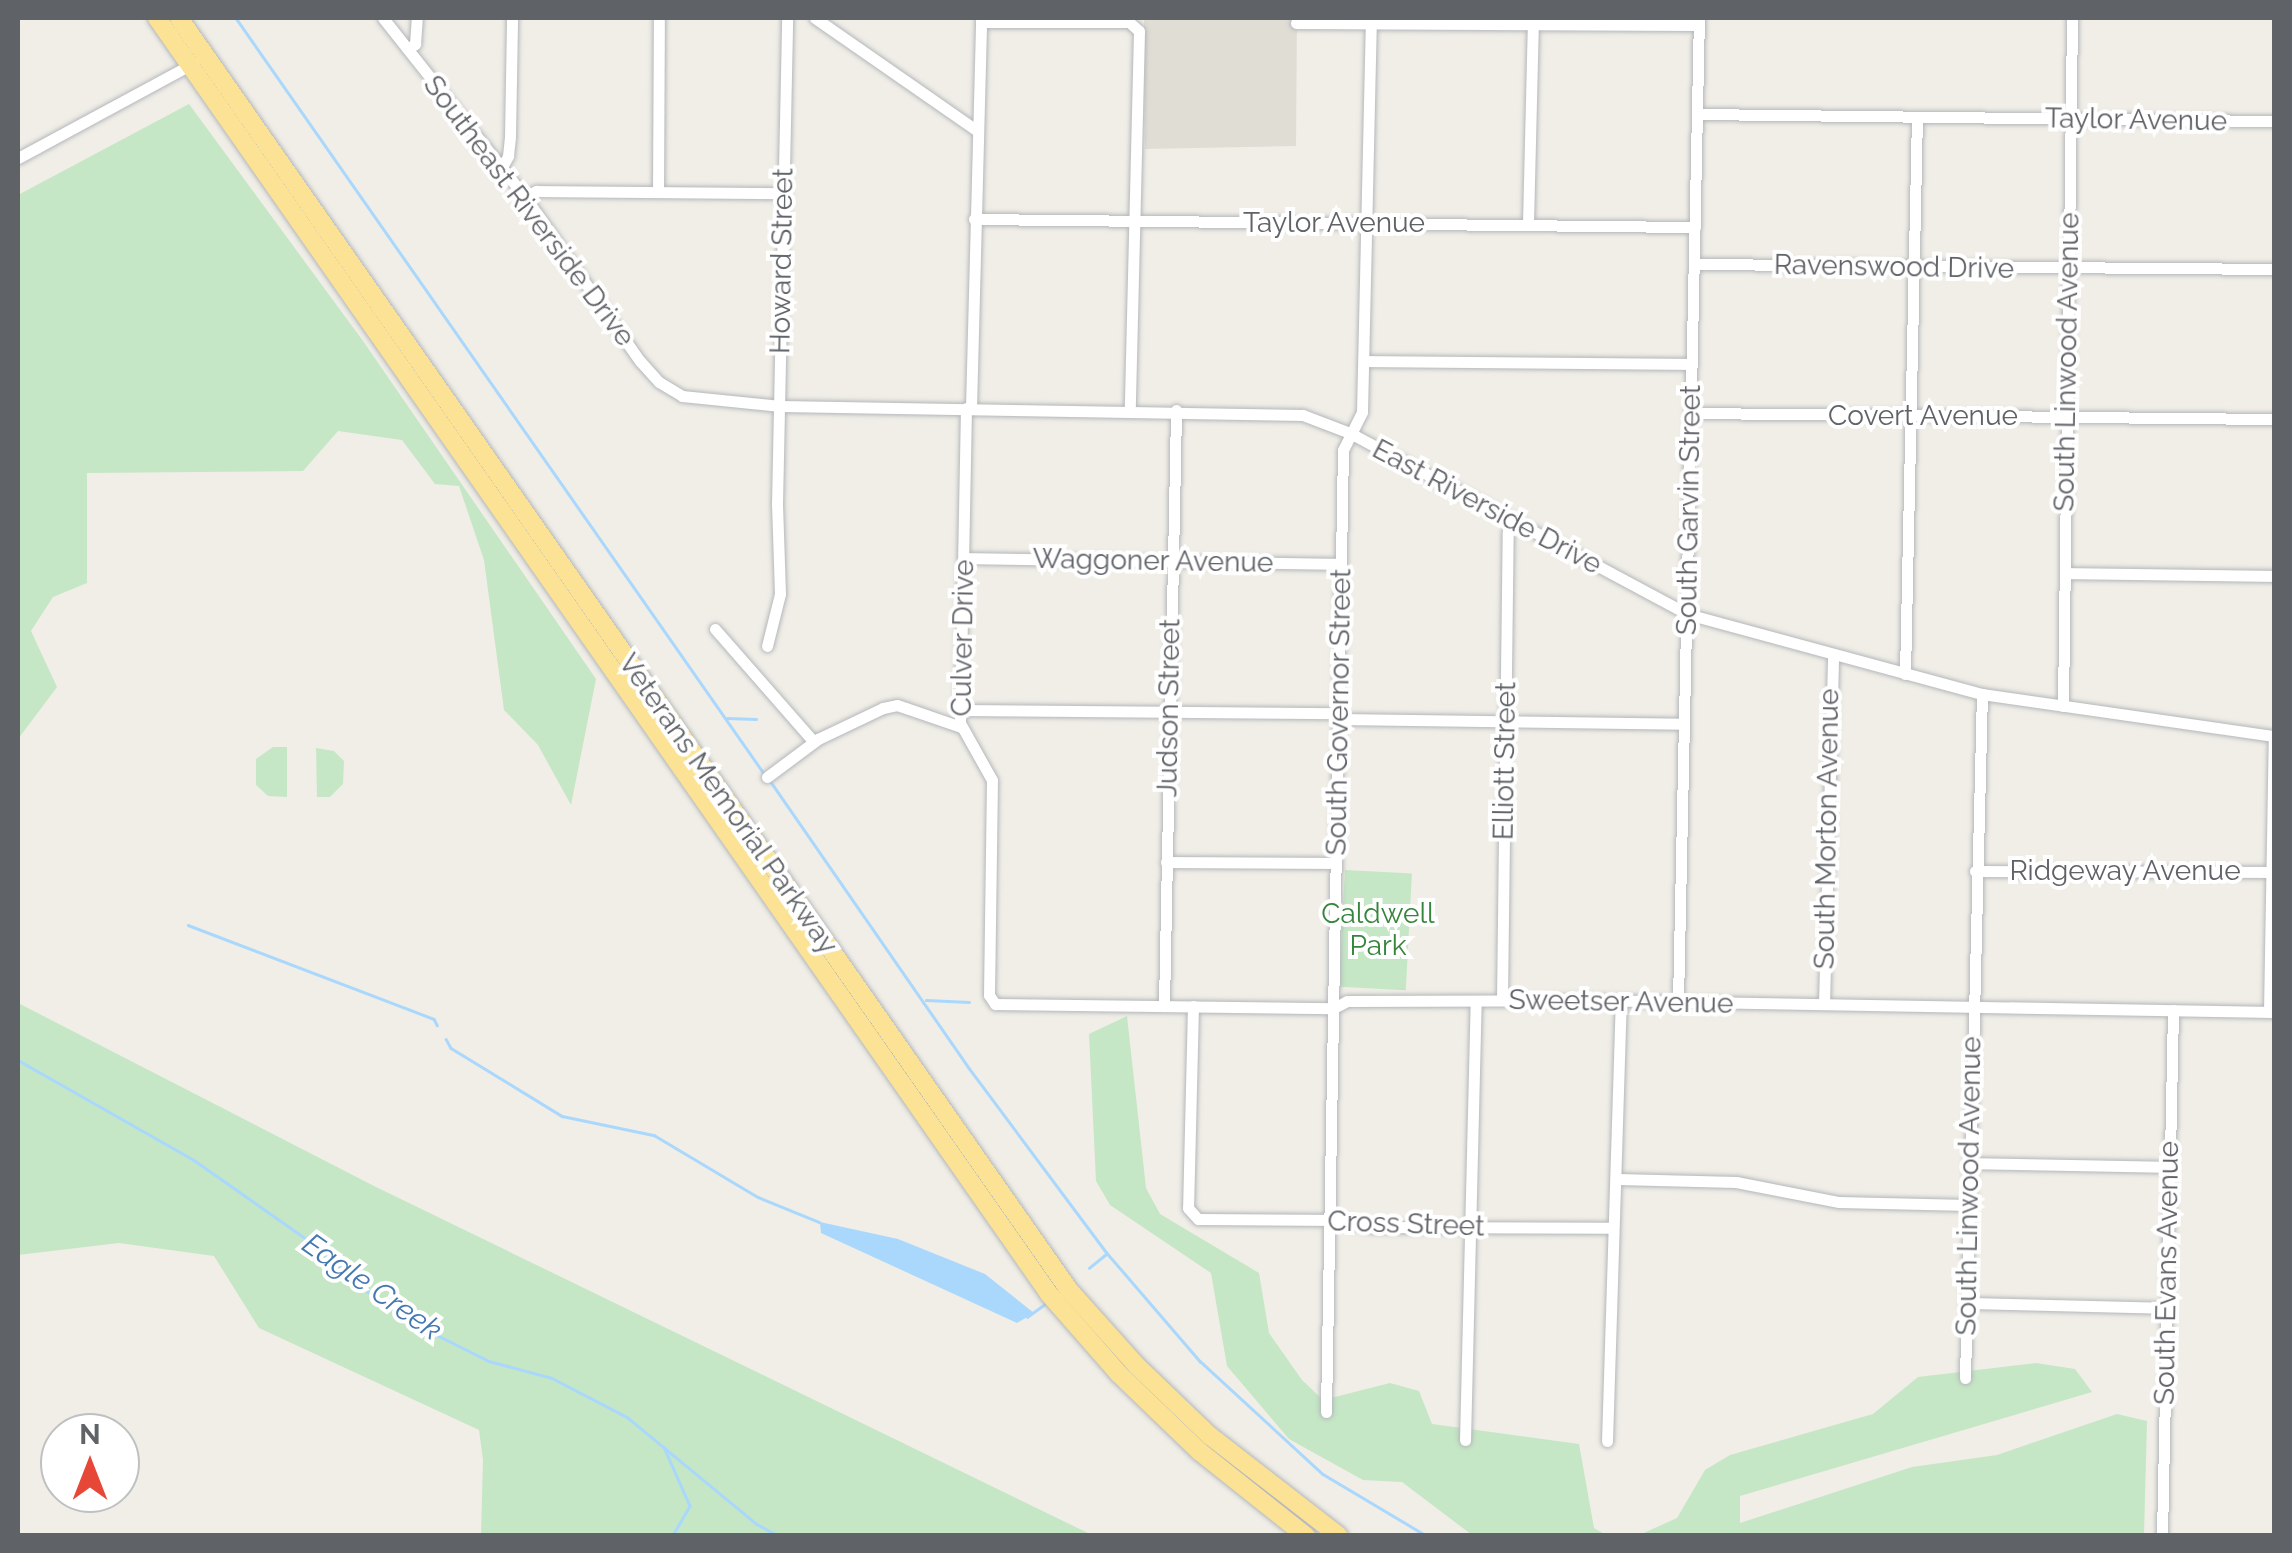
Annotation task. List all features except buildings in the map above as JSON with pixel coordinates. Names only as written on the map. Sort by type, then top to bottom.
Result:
[{"type":"highway","name":"Veterans Memorial Parkway","points":[[157,18],[198,61],[1069,1290],[1137,1366],[1210,1436],[1338,1536]]},
{"type":"highway","name":"Veterans Memorial Parkway","points":[[179,18],[198,61],[1049,1294],[1146,1402],[1226,1474],[1306,1536]]},
{"type":"street","name":"Southeast Riverside Drive","points":[[383,18],[525,198],[650,374],[682,396]]},
{"type":"street","points":[[408,49],[415,44],[417,18]]},
{"type":"street","points":[[502,168],[510,136],[512,18]]},
{"type":"street","points":[[658,18],[658,192]]},
{"type":"street","name":"Howard Street","points":[[767,646],[780,594],[777,504],[787,18]]},
{"type":"street","points":[[815,18],[976,130]]},
{"type":"street","name":"South Linwood Avenue","points":[[2063,706],[2072,18]]},
{"type":"street","points":[[981,20],[1124,22],[1140,32],[1130,410]]},
{"type":"street","name":"Culver Drive","points":[[981,20],[961,726],[992,788],[990,980]]},
{"type":"street","name":"South Governor Street","points":[[1326,1412],[1343,450],[1362,412],[1371,21]]},
{"type":"street","points":[[1528,224],[1533,21]]},
{"type":"street","points":[[1296,24],[1699,22]]},
{"type":"street","name":"South Garvin Street","points":[[1678,1002],[1699,22]]},
{"type":"street","points":[[18,158],[198,61]]},
{"type":"street","name":"Taylor Avenue","points":[[1697,114],[2274,122]]},
{"type":"street","points":[[1905,674],[1918,117]]},
{"type":"street","points":[[525,198],[536,191],[782,193]]},
{"type":"street","name":"Taylor Avenue","points":[[974,219],[1694,226]]},
{"type":"street","name":"Ravenswood Drive","points":[[1694,264],[2274,269]]},
{"type":"street","points":[[1364,360],[1692,364]]},
{"type":"street","name":"East Riverside Drive","points":[[682,396],[780,406],[1303,414],[1350,433],[1688,614],[1982,694],[2274,736]]},
{"type":"street","name":"Judson Street","points":[[1164,1006],[1176,410]]},
{"type":"street","name":"Covert Avenue","points":[[1691,414],[2274,419]]},
{"type":"street","name":"Elliott Street","points":[[1502,1000],[1508,532],[1514,523]]},
{"type":"street","name":"Waggoner Avenue","points":[[964,558],[1341,564]]},
{"type":"street","points":[[2065,573],[2274,576]]},
{"type":"street","points":[[715,629],[814,742]]},
{"type":"street","name":"South Morton Avenue","points":[[1824,1004],[1833,655]]},
{"type":"street","name":"South Linwood Avenue","points":[[1965,1378],[1982,694]]},
{"type":"street","points":[[767,778],[814,742],[898,705],[942,724],[961,726]]},
{"type":"street","points":[[961,710],[1169,711],[1684,724]]},
{"type":"street","points":[[2272,1012],[2274,736]]},
{"type":"street","points":[[1166,862],[1336,863]]},
{"type":"street","name":"Ridgeway Avenue","points":[[1975,871],[2273,872]]},
{"type":"street","name":"Sweetser Avenue","points":[[990,980],[991,1000],[1002,1005],[1334,1008],[1348,1001],[1502,1000],[2272,1012]]},
{"type":"street","points":[[1466,1440],[1476,1001]]},
{"type":"street","points":[[1607,1441],[1621,1001]]},
{"type":"street","name":"Cross Street","points":[[1193,1006],[1188,1208],[1200,1219],[1328,1220],[1372,1227],[1612,1228]]},
{"type":"street","name":"South Evans Avenue","points":[[2162,1536],[2174,1010]]},
{"type":"street","points":[[1970,1163],[2170,1167]]},
{"type":"street","points":[[1618,1178],[1736,1182],[1840,1202],[1968,1205]]},
{"type":"street","points":[[1966,1303],[2166,1308]]},
{"type":"shaded area","points":[[1107,18],[1297,18],[1296,146],[1145,149],[1144,19]]},
{"type":"green space","points":[[189,104],[363,341],[596,679],[571,805],[538,745],[504,710],[484,560],[459,486],[435,484],[402,440],[338,431],[303,471],[87,473],[87,583],[53,597],[31,631],[57,687],[18,739],[18,195]]},
{"type":"green space","points":[[273,747],[287,747],[287,797],[268,796],[256,785],[256,759]]},
{"type":"green space","points":[[316,748],[334,751],[344,761],[343,784],[330,797],[317,797]]},
{"type":"green space","name":"Caldwell Park","points":[[1345,870],[1412,874],[1406,990],[1339,987]]},
{"type":"green space","points":[[18,1003],[374,1186],[1092,1535],[481,1535],[483,1460],[479,1430],[259,1328],[214,1256],[119,1243],[18,1255]]},
{"type":"green space","points":[[1127,1016],[1146,1188],[1160,1214],[1259,1273],[1269,1333],[1302,1380],[1323,1400],[1390,1383],[1419,1391],[1432,1424],[1579,1444],[1594,1528],[1606,1535],[1472,1535],[1402,1482],[1363,1480],[1289,1439],[1227,1366],[1211,1273],[1110,1205],[1096,1181],[1089,1034]]},
{"type":"green space","points":[[2036,1363],[2075,1369],[2092,1392],[1740,1496],[1740,1523],[1912,1467],[1997,1455],[2117,1414],[2147,1421],[2144,1535],[1637,1536],[1677,1518],[1705,1470],[1730,1455],[1873,1414],[1918,1377]]},
{"type":"water","points":[[820,1222],[898,1239],[985,1274],[1034,1313],[1017,1323],[821,1233]]},
{"type":"waterway","points":[[236,18],[763,772]]},
{"type":"waterway","points":[[727,718],[756,719]]},
{"type":"waterway","points":[[771,782],[969,1068],[1107,1253],[1200,1361],[1323,1474],[1427,1536]]},
{"type":"waterway","points":[[188,925],[434,1019],[437,1025]]},
{"type":"waterway","points":[[926,1000],[969,1002]]},
{"type":"waterway","points":[[446,1039],[451,1048],[562,1116],[654,1135],[758,1197],[819,1222]]},
{"type":"waterway","name":"Eagle Creek","points":[[18,1060],[194,1160],[312,1243],[373,1296],[427,1330],[489,1361],[552,1378],[627,1417],[757,1524],[779,1536]]},
{"type":"waterway","points":[[1089,1268],[1106,1254]]},
{"type":"waterway","points":[[1027,1317],[1045,1304]]},
{"type":"waterway","points":[[664,1447],[690,1506],[673,1536]]}]
